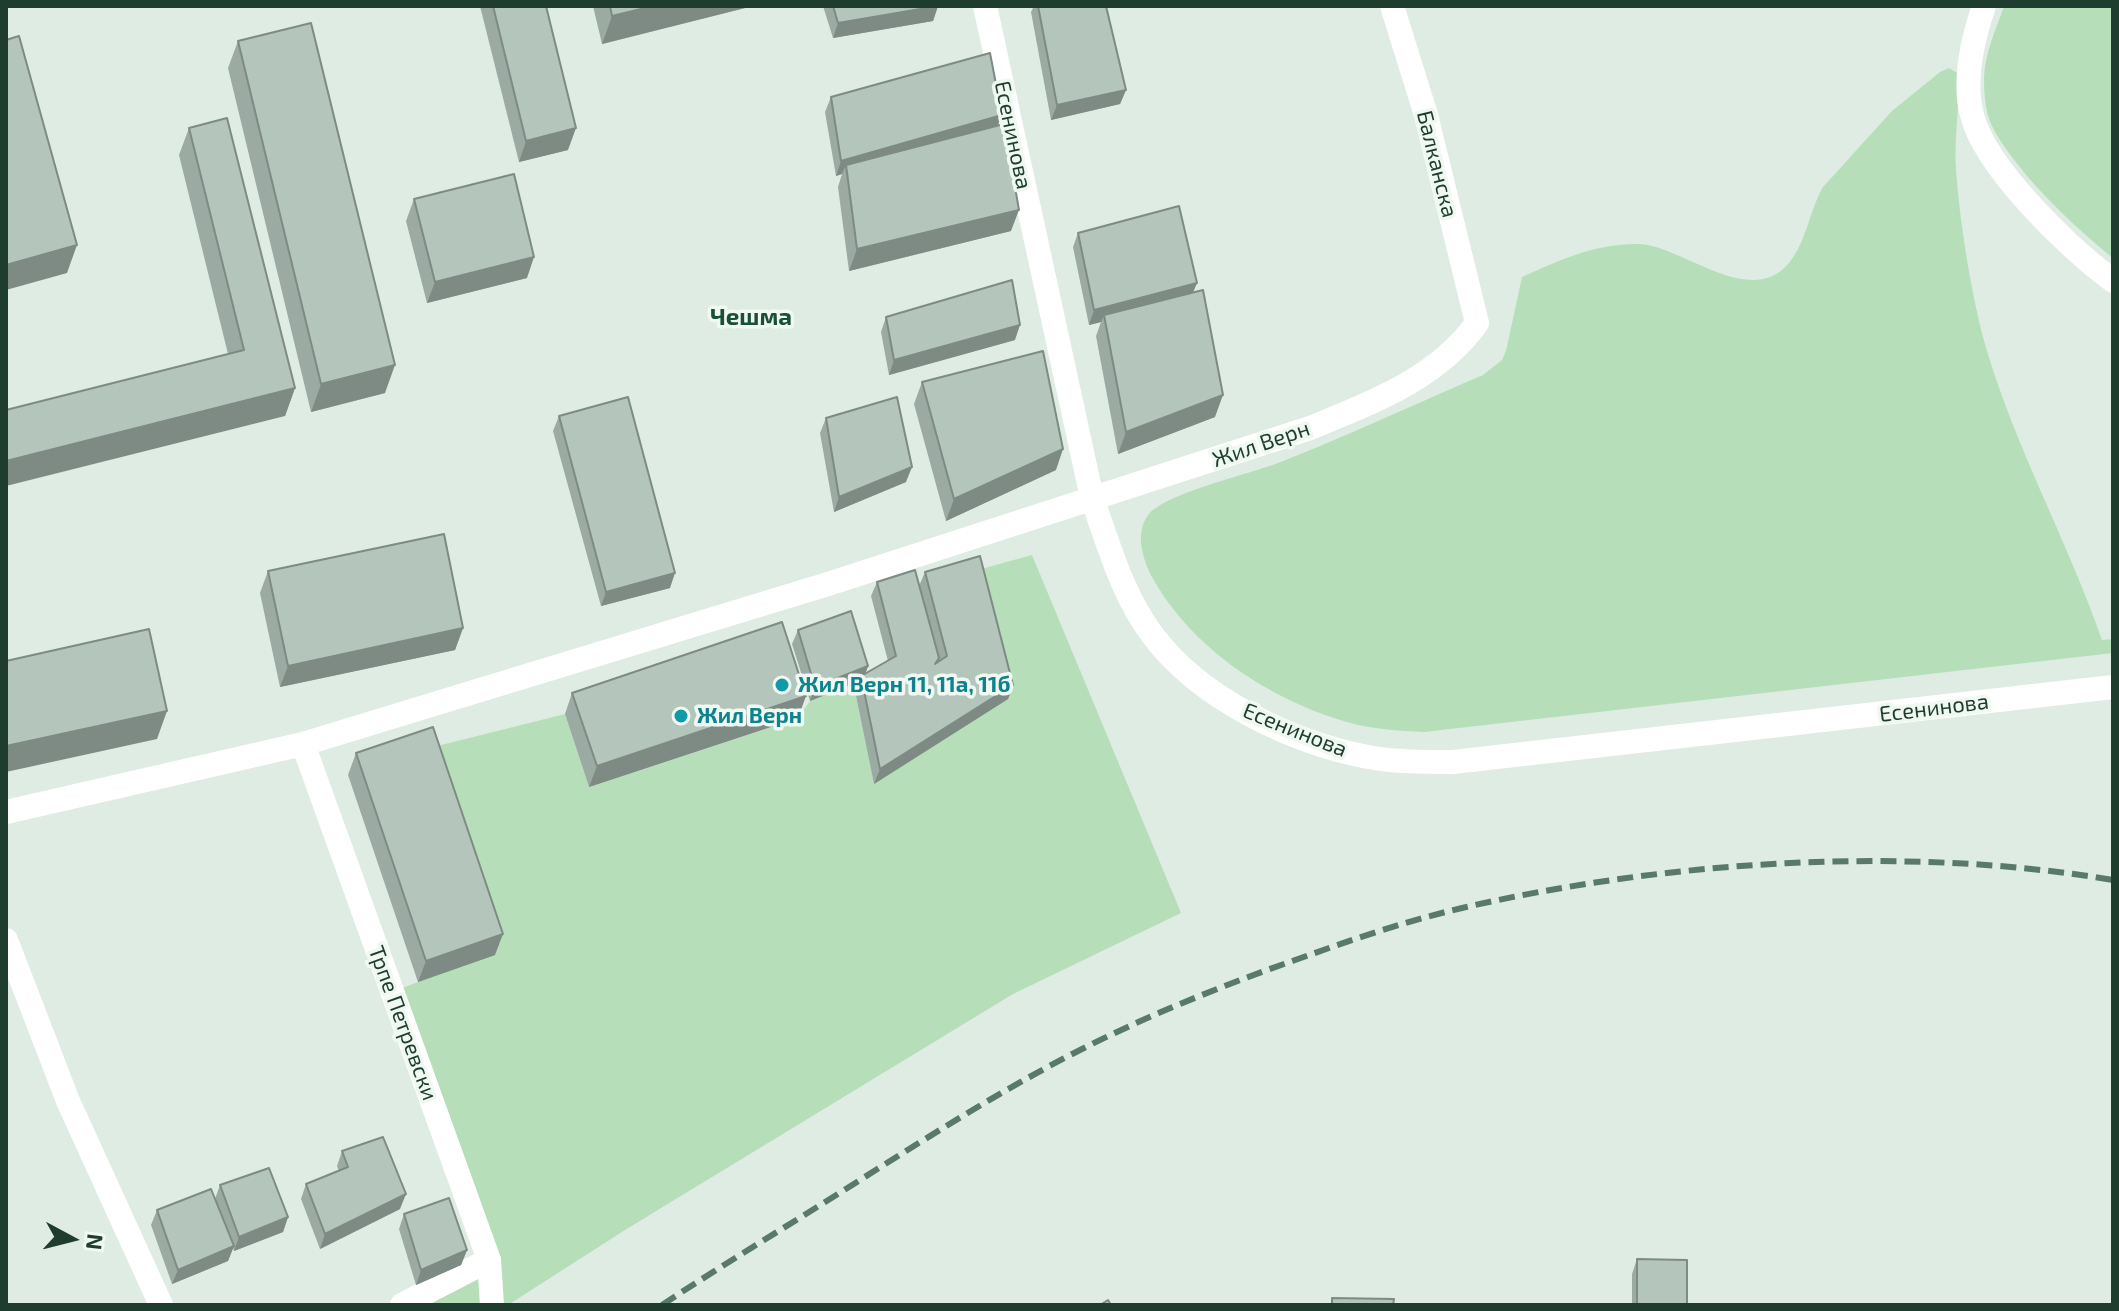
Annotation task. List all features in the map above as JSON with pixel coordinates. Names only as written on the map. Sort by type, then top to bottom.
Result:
[{"type":"street","name":"Есенинова","points":[[985,6],[1092,498],[1129,596],[1154,637],[1167,653],[1210,691],[1242,710],[1327,747],[1371,758],[1423,762],[1484,759],[2113,687]]},
{"type":"street","name":"Балканска","points":[[1392,6],[1426,115],[1477,323]]},
{"type":"street","points":[[1984,6],[1972,57],[1969,95],[1979,134],[1989,153],[2020,191],[2074,249],[2113,281]]},
{"type":"street","name":"Жил Верн","points":[[6,812],[303,744],[828,584],[1310,428],[1379,400],[1421,376],[1463,342],[1477,323]]},
{"type":"street","name":"Трпе Петревски","points":[[303,744],[489,1260],[492,1305]]},
{"type":"street","points":[[6,940],[68,1101],[161,1305]]},
{"type":"street","points":[[402,1305],[489,1260]]},
{"type":"green space","points":[[2004,6],[2113,6],[2113,258],[2063,214],[2030,179],[1992,126],[1985,102],[1985,68]]},
{"type":"green space","points":[[1949,68],[1957,73],[1959,79],[1958,191],[1972,286],[1987,351],[2013,425],[2102,640],[2113,639],[2113,653],[1414,732],[1356,724],[1290,700],[1235,668],[1188,627],[1168,603],[1149,570],[1141,537],[1144,521],[1159,506],[1190,492],[1304,453],[1483,375],[1502,360],[1506,351],[1522,277],[1564,259],[1609,246],[1639,244],[1656,247],[1735,278],[1754,280],[1772,276],[1794,255],[1823,187],[1892,111]]},
{"type":"green space","points":[[1032,555],[1181,913],[1013,994],[625,1230],[508,1305],[402,1305],[488,1259],[392,992],[418,982],[425,749],[565,714],[589,787],[798,718],[810,701],[863,681],[855,691],[874,783],[1007,699],[974,571]]},
{"type":"building","points":[[493,6],[546,6],[576,128],[526,141]]},
{"type":"building","points":[[610,6],[653,6],[612,16]]},
{"type":"building","points":[[833,6],[938,6],[838,23]]},
{"type":"building","points":[[1038,6],[1106,6],[1126,90],[1057,105]]},
{"type":"building","points":[[311,23],[395,365],[321,384],[238,41]]},
{"type":"building","points":[[19,36],[77,245],[6,265],[6,40]]},
{"type":"building","points":[[990,53],[1002,115],[841,161],[831,97]]},
{"type":"building","points":[[227,118],[295,388],[6,461],[6,410],[244,350],[189,128]]},
{"type":"building","points":[[1004,124],[1019,210],[857,249],[846,165]]},
{"type":"building","points":[[514,174],[534,257],[435,282],[414,199]]},
{"type":"building","points":[[1179,206],[1197,283],[1094,310],[1078,233]]},
{"type":"building","points":[[1012,280],[1020,325],[894,360],[886,317]]},
{"type":"building","points":[[1203,290],[1223,395],[1126,432],[1104,315]]},
{"type":"building","points":[[1043,351],[1063,449],[954,499],[922,382]]},
{"type":"building","points":[[628,397],[675,573],[606,592],[559,416]]},
{"type":"building","points":[[897,397],[912,467],[839,497],[826,418]]},
{"type":"building","points":[[444,534],[463,628],[288,666],[268,571]]},
{"type":"building","points":[[980,556],[1013,685],[880,769],[861,676],[896,656],[877,582],[915,570],[939,658],[935,664],[947,656],[925,572]]},
{"type":"building","points":[[851,611],[868,666],[815,687],[798,630]]},
{"type":"building","name":"Жил Верн","points":[[782,622],[806,696],[597,766],[572,693]]},
{"type":"building","points":[[149,629],[167,711],[6,746],[6,661]]},
{"type":"building","points":[[433,727],[503,934],[426,961],[356,753]]},
{"type":"building","points":[[383,1137],[406,1194],[325,1234],[306,1184],[348,1167],[342,1151]]},
{"type":"building","points":[[269,1168],[288,1217],[239,1237],[220,1185]]},
{"type":"building","points":[[211,1189],[234,1246],[178,1270],[157,1210]]},
{"type":"building","points":[[449,1198],[467,1250],[421,1270],[404,1214]]},
{"type":"building","points":[[1637,1259],[1687,1260],[1687,1305],[1637,1305]]},
{"type":"building","points":[[1332,1298],[1394,1299],[1393,1305],[1332,1305]]},
{"type":"railway","points":[[662,1305],[942,1129],[1082,1049],[1215,990],[1399,925],[1462,908],[1620,879],[1786,863],[1952,863],[2034,869],[2113,880]]},
{"type":"place","name":"Жил Верн 11, 11а, 11б","points":[[782,685]]},
{"type":"place","name":"Жил Верн","points":[[681,716]]},
{"type":"district","name":"Чешма","points":[[751,317]]}]
